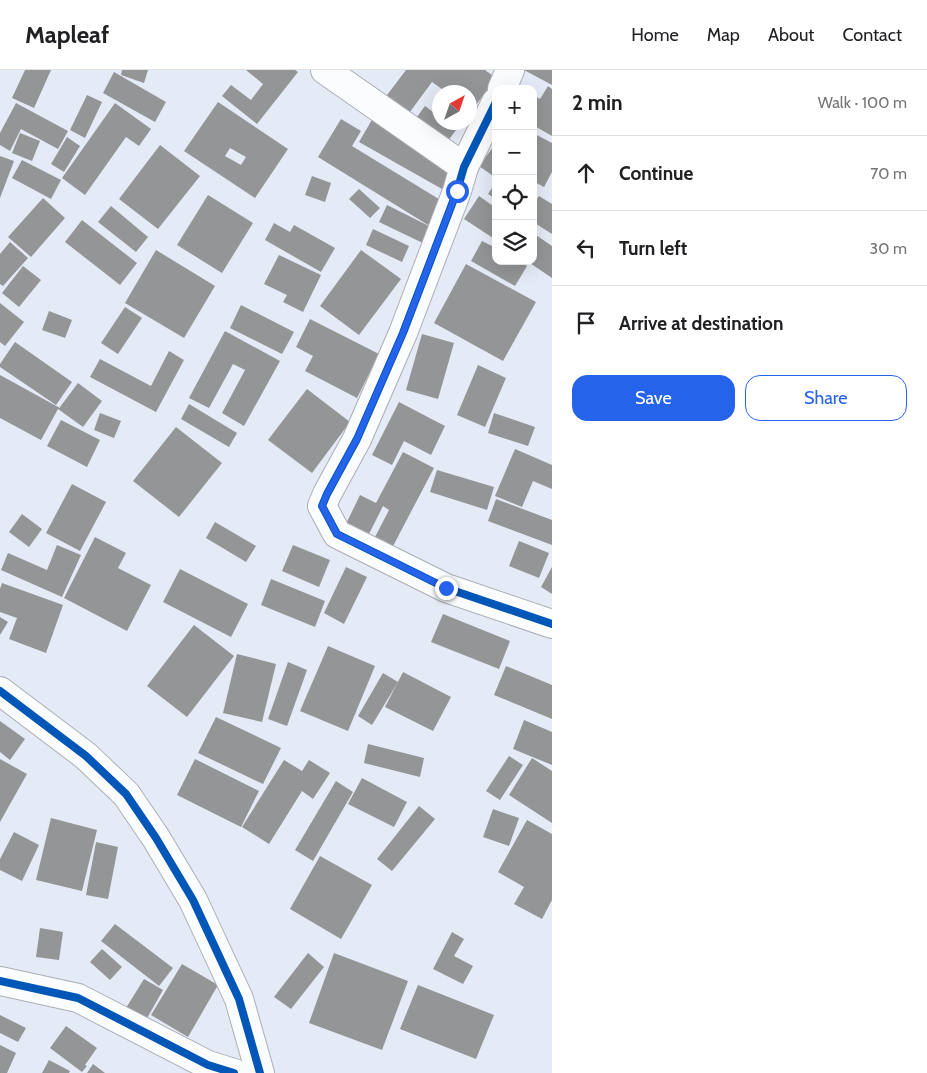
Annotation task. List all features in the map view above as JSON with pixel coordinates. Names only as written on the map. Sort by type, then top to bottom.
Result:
[{"type":"street","points":[[325,70],[464,168]]},
{"type":"street","points":[[504,85],[510,70]]},
{"type":"street","points":[[492,110],[464,168],[403,333],[357,439],[322,506],[337,534],[446,588],[552,624]]},
{"type":"street","points":[[0,691],[86,756],[126,794],[156,838],[193,900],[239,999],[260,1073]]},
{"type":"street","points":[[0,981],[78,998],[206,1069],[234,1073]]},
{"type":"building","points":[[25,70],[51,70],[34,108],[12,98]]},
{"type":"building","points":[[122,70],[148,70],[144,83],[121,75]]},
{"type":"building","points":[[246,70],[295,70],[298,72],[257,124],[222,96],[231,85],[251,100],[263,84]]},
{"type":"building","points":[[406,70],[485,70],[496,78],[477,104],[477,85],[436,85],[432,82],[404,120],[381,103]]},
{"type":"building","points":[[524,70],[552,70],[552,85]]},
{"type":"building","points":[[114,72],[166,102],[155,122],[103,93]]},
{"type":"building","points":[[548,86],[552,89],[552,136],[537,127],[537,97],[540,99]]},
{"type":"building","points":[[87,95],[102,102],[85,138],[70,130]]},
{"type":"building","points":[[218,102],[288,149],[255,198],[184,151]],"holes":[[[230,148],[246,157],[241,165],[225,156]]]},
{"type":"building","points":[[16,103],[68,131],[58,149],[21,129],[10,151],[0,145],[0,133]]},
{"type":"building","points":[[115,103],[151,129],[139,146],[126,137],[85,195],[62,178]]},
{"type":"building","points":[[425,106],[432,111],[432,130],[456,130],[442,149],[411,125]]},
{"type":"building","points":[[373,118],[455,166],[442,189],[359,142]]},
{"type":"building","points":[[341,119],[361,131],[352,146],[442,201],[428,225],[318,157]]},
{"type":"building","points":[[20,133],[40,141],[32,161],[12,153]]},
{"type":"building","points":[[537,135],[552,143],[552,172],[544,187],[537,183]]},
{"type":"building","points":[[67,137],[80,146],[64,172],[51,164]]},
{"type":"building","points":[[160,145],[200,176],[158,229],[119,199]]},
{"type":"building","points":[[492,148],[492,175],[479,166]]},
{"type":"building","points":[[0,156],[14,161],[0,198]]},
{"type":"building","points":[[22,160],[61,180],[51,199],[12,178]]},
{"type":"building","points":[[312,176],[331,183],[325,202],[305,195]]},
{"type":"building","points":[[492,188],[492,196],[488,194]]},
{"type":"building","points":[[359,189],[380,208],[370,218],[349,199]]},
{"type":"building","points":[[208,195],[253,223],[222,273],[177,245]]},
{"type":"building","points":[[479,196],[492,205],[492,237],[464,219]]},
{"type":"building","points":[[539,196],[552,204],[552,234],[537,225],[537,199]]},
{"type":"building","points":[[43,198],[65,218],[31,257],[8,237]]},
{"type":"building","points":[[387,205],[437,230],[429,246],[379,222]]},
{"type":"building","points":[[111,206],[148,237],[136,252],[98,222]]},
{"type":"building","points":[[82,220],[137,263],[120,285],[65,242]]},
{"type":"building","points":[[274,223],[290,232],[294,225],[335,248],[321,272],[265,240]]},
{"type":"building","points":[[373,229],[409,246],[402,262],[366,245]]},
{"type":"building","points":[[537,236],[552,246],[552,278],[533,265],[537,265]]},
{"type":"building","points":[[482,241],[492,246],[492,265],[527,266],[515,286],[471,261]]},
{"type":"building","points":[[10,242],[28,258],[3,286],[0,284],[0,254]]},
{"type":"building","points":[[156,250],[215,286],[184,338],[125,303]]},
{"type":"building","points":[[361,250],[401,279],[359,335],[320,306]]},
{"type":"building","points":[[279,255],[321,275],[303,312],[283,302],[287,295],[264,284]]},
{"type":"building","points":[[466,264],[536,302],[503,361],[434,323]]},
{"type":"building","points":[[23,266],[41,280],[19,307],[2,293]]},
{"type":"building","points":[[0,303],[24,322],[5,346],[0,342]]},
{"type":"building","points":[[241,305],[294,332],[282,354],[230,328]]},
{"type":"building","points":[[125,307],[142,318],[118,354],[101,343]]},
{"type":"building","points":[[49,311],[72,320],[65,338],[42,330]]},
{"type":"building","points":[[310,319],[379,354],[357,398],[305,371],[313,356],[296,347]]},
{"type":"building","points":[[225,331],[280,361],[244,426],[222,413],[245,370],[233,364],[209,408],[189,398]]},
{"type":"building","points":[[422,334],[454,343],[438,399],[406,390]]},
{"type":"building","points":[[15,342],[72,382],[56,405],[0,367],[0,364]]},
{"type":"building","points":[[169,351],[184,360],[156,412],[90,377],[100,359],[151,386]]},
{"type":"building","points":[[478,365],[506,378],[485,427],[457,415]]},
{"type":"building","points":[[0,375],[60,408],[78,383],[102,401],[83,427],[58,409],[41,440],[0,418]]},
{"type":"building","points":[[307,389],[350,422],[312,473],[268,440]]},
{"type":"building","points":[[399,402],[445,426],[431,455],[404,441],[392,465],[372,455]]},
{"type":"building","points":[[189,404],[237,433],[229,447],[181,419]]},
{"type":"building","points":[[100,413],[121,421],[114,438],[94,430]]},
{"type":"building","points":[[494,413],[535,427],[528,446],[488,433]]},
{"type":"building","points":[[61,420],[100,440],[87,467],[47,446]]},
{"type":"building","points":[[176,427],[222,463],[179,517],[133,481]]},
{"type":"building","points":[[515,449],[552,465],[552,489],[533,481],[522,507],[495,496]]},
{"type":"building","points":[[403,452],[434,468],[392,548],[374,539],[389,510],[383,506],[368,536],[346,524],[360,495],[376,503]]},
{"type":"building","points":[[437,470],[494,487],[487,510],[430,492]]},
{"type":"building","points":[[72,484],[106,502],[80,551],[46,533]]},
{"type":"building","points":[[496,499],[552,520],[552,545],[488,521]]},
{"type":"building","points":[[22,514],[42,529],[29,547],[9,532]]},
{"type":"building","points":[[215,522],[256,546],[246,562],[206,538]]},
{"type":"building","points":[[95,537],[126,553],[118,568],[151,585],[127,631],[64,598]]},
{"type":"building","points":[[519,541],[549,553],[539,578],[509,566]]},
{"type":"building","points":[[57,545],[81,555],[62,597],[1,570],[8,553],[47,570]]},
{"type":"building","points":[[293,545],[330,560],[319,587],[282,571]]},
{"type":"building","points":[[346,567],[367,577],[344,624],[324,613]]},
{"type":"building","points":[[552,567],[552,594],[541,587]]},
{"type":"building","points":[[180,569],[248,604],[231,637],[163,602]]},
{"type":"building","points":[[271,579],[325,601],[315,627],[261,605]]},
{"type":"building","points":[[2,583],[63,605],[46,653],[9,639],[17,618],[0,612],[0,589]]},
{"type":"building","points":[[443,614],[510,641],[499,669],[431,642]]},
{"type":"building","points":[[0,617],[8,622],[0,635]]},
{"type":"building","points":[[194,625],[234,656],[187,717],[147,686]]},
{"type":"building","points":[[328,646],[375,666],[348,731],[300,711]]},
{"type":"building","points":[[237,654],[276,664],[262,722],[223,713]]},
{"type":"building","points":[[288,662],[307,670],[287,726],[268,719]]},
{"type":"building","points":[[506,666],[552,685],[552,719],[494,695]]},
{"type":"building","points":[[403,672],[451,697],[433,731],[385,707]]},
{"type":"building","points":[[383,673],[398,682],[372,725],[358,716]]},
{"type":"building","points":[[216,717],[281,748],[263,784],[198,753]]},
{"type":"building","points":[[524,720],[552,732],[552,765],[513,749]]},
{"type":"building","points":[[0,721],[25,739],[10,760],[0,752]]},
{"type":"building","points":[[368,744],[424,758],[420,777],[364,763]]},
{"type":"building","points":[[509,756],[523,765],[500,800],[486,791]]},
{"type":"building","points":[[532,758],[552,771],[552,823],[509,795]]},
{"type":"building","points":[[0,759],[27,774],[0,822]]},
{"type":"building","points":[[195,759],[259,791],[241,827],[177,795]]},
{"type":"building","points":[[284,760],[302,771],[309,760],[330,773],[313,799],[302,791],[269,844],[242,827]]},
{"type":"building","points":[[362,778],[407,802],[394,827],[348,804]]},
{"type":"building","points":[[336,781],[353,792],[313,861],[295,850]]},
{"type":"building","points":[[419,806],[435,819],[392,871],[377,859]]},
{"type":"building","points":[[493,809],[519,818],[509,846],[483,837]]},
{"type":"building","points":[[51,818],[97,830],[82,891],[36,880]]},
{"type":"building","points":[[527,820],[552,834],[552,900],[542,919],[514,904],[524,887],[498,872]]},
{"type":"building","points":[[14,832],[39,845],[22,881],[0,870],[0,859]]},
{"type":"building","points":[[96,842],[118,847],[108,899],[86,895]]},
{"type":"building","points":[[320,856],[372,885],[341,939],[290,909]]},
{"type":"building","points":[[115,924],[173,968],[159,986],[101,941]]},
{"type":"building","points":[[40,928],[63,932],[59,960],[36,957]]},
{"type":"building","points":[[452,932],[464,939],[454,956],[473,966],[463,984],[433,969]]},
{"type":"building","points":[[102,949],[122,967],[110,980],[90,962]]},
{"type":"building","points":[[308,953],[324,967],[291,1009],[274,997]]},
{"type":"building","points":[[334,953],[408,981],[382,1050],[309,1023]]},
{"type":"building","points":[[182,964],[218,985],[188,1037],[151,1015]]},
{"type":"building","points":[[144,979],[163,990],[146,1020],[126,1008]]},
{"type":"building","points":[[418,985],[494,1015],[476,1059],[400,1029]]},
{"type":"building","points":[[0,1015],[26,1028],[18,1042],[0,1033]]},
{"type":"building","points":[[66,1026],[97,1048],[82,1072],[50,1048]]},
{"type":"building","points":[[0,1045],[16,1053],[7,1073],[0,1073]]},
{"type":"building","points":[[49,1060],[70,1071],[69,1073],[42,1073]]},
{"type":"building","points":[[93,1064],[105,1073],[87,1073]]},
{"type":"cycle path","points":[[492,110],[464,167],[457,191],[403,333],[357,439],[322,506],[337,534],[446,588],[552,624]]},
{"type":"cycle path","points":[[0,691],[86,756],[126,794],[156,838],[193,900],[239,999],[260,1073]]},
{"type":"cycle path","points":[[0,981],[78,998],[208,1065],[234,1073]]},
{"type":"route","points":[[446,588],[337,534],[322,506],[357,439],[403,333],[457,191]]}]
